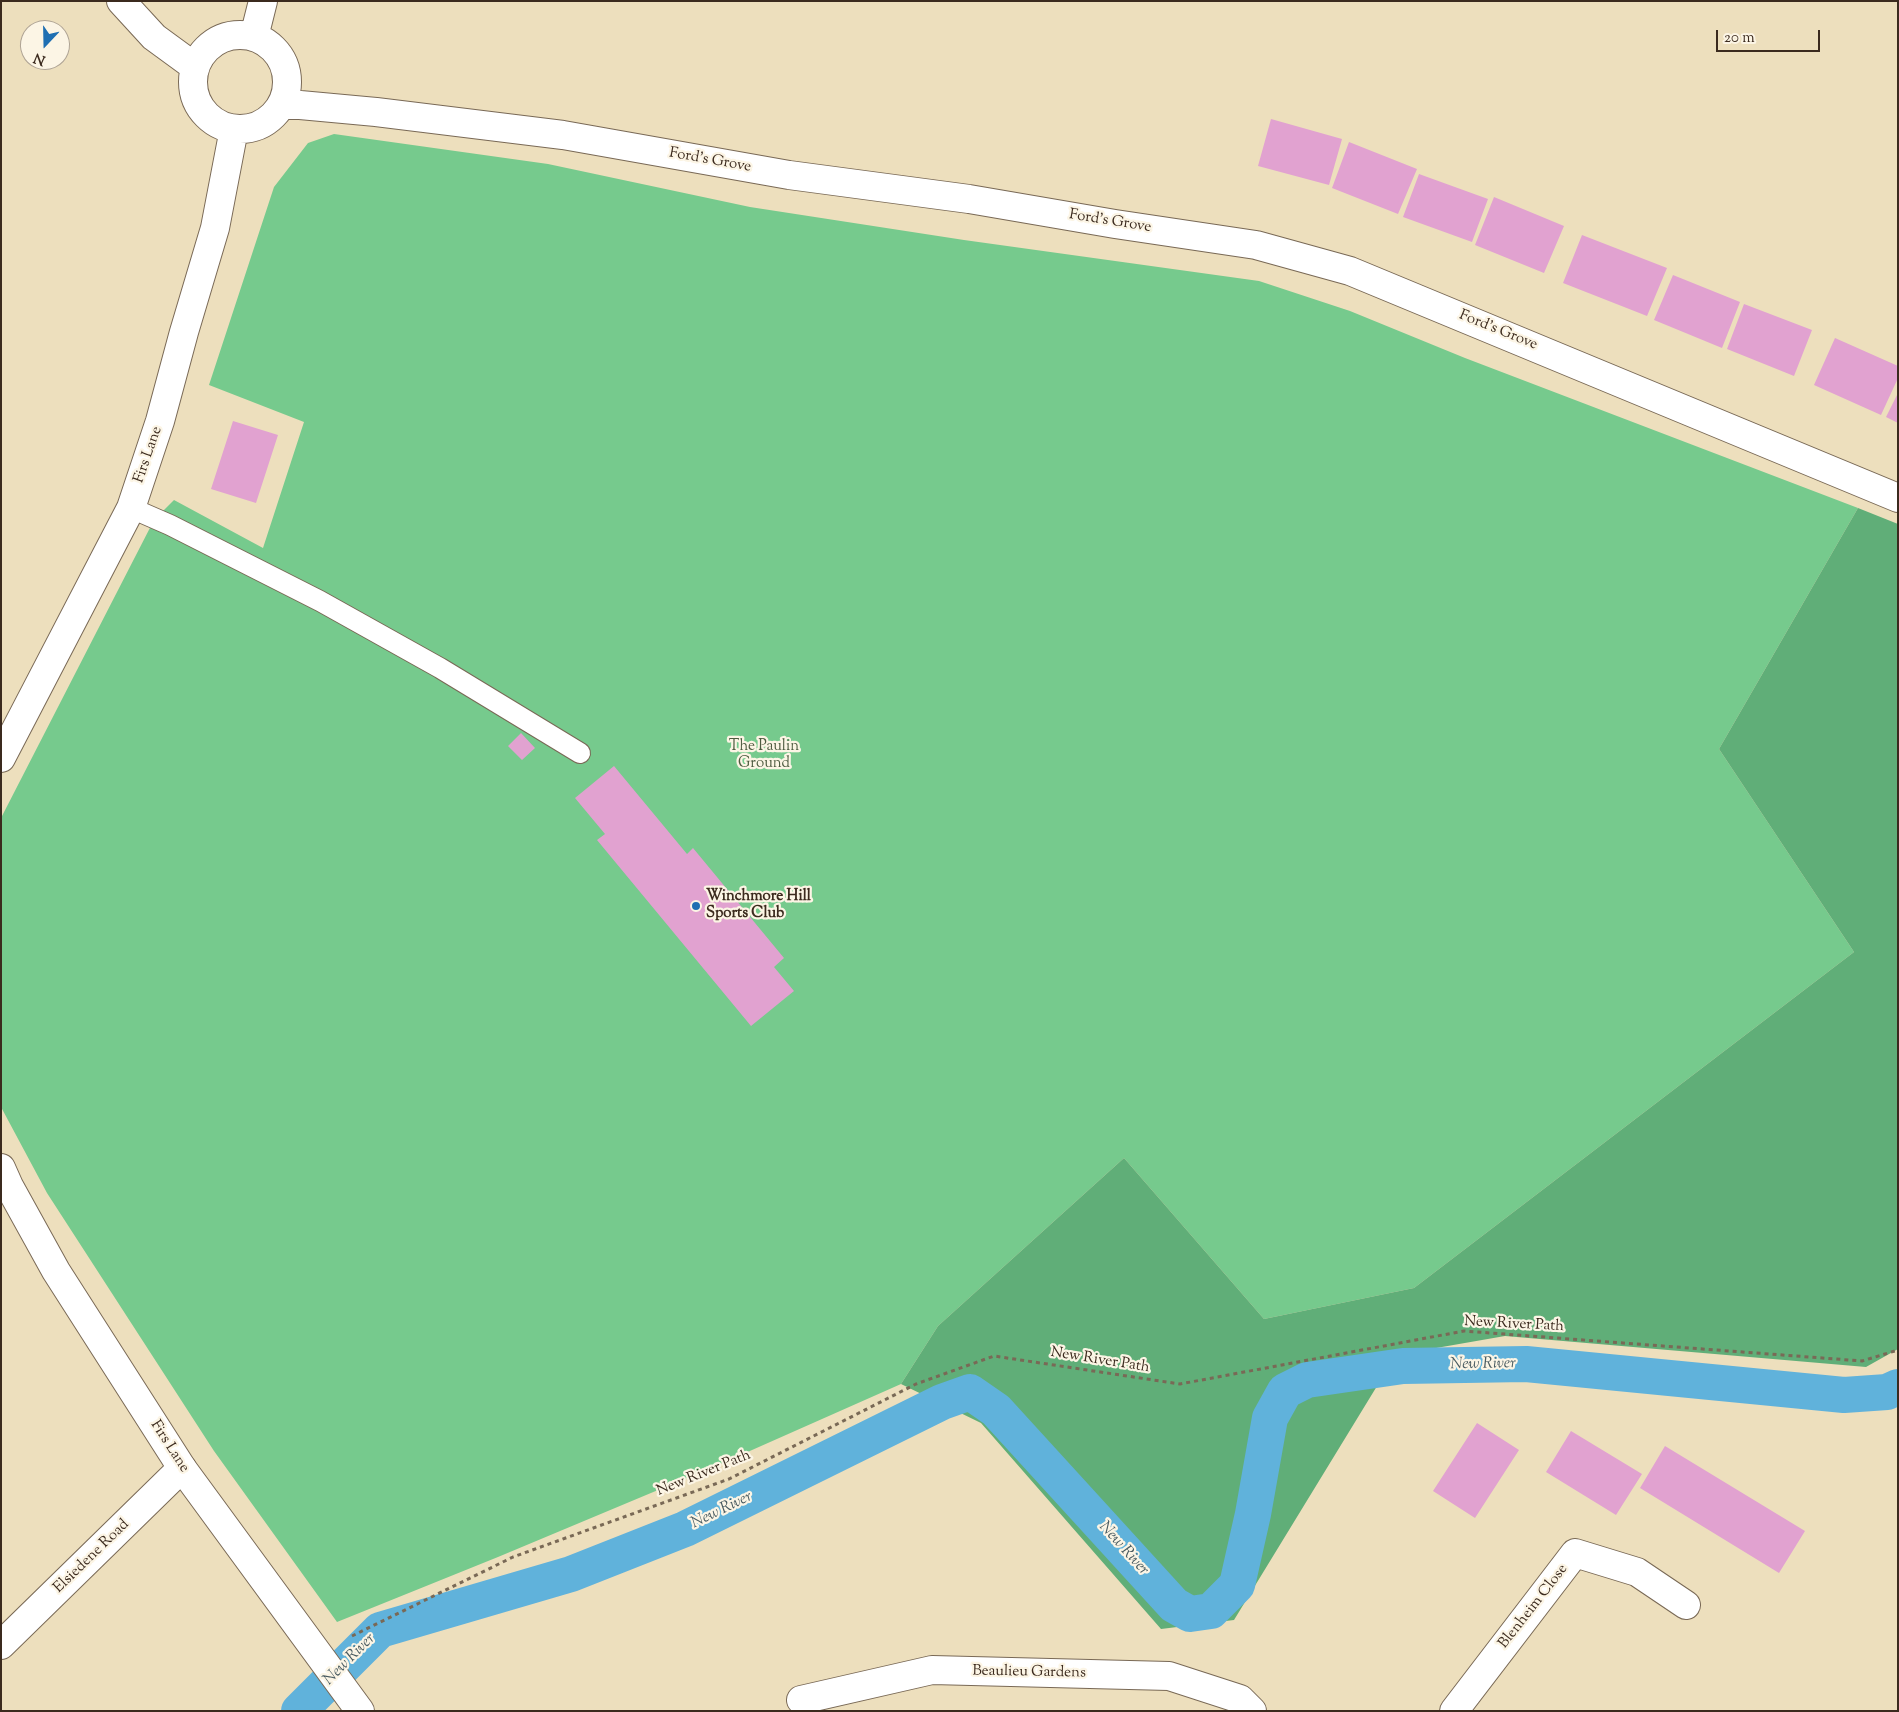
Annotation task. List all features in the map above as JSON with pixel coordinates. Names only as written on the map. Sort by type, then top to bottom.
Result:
[{"type":"street","points":[[121,1],[154,37],[195,68]]},
{"type":"street","points":[[254,37],[263,1]]},
{"type":"street","points":[[240,35],[254,37],[267,43],[284,65],[287,78],[286,92],[281,106],[273,116],[261,124],[248,129],[234,129],[218,123],[205,114],[197,100],[193,83],[195,68],[202,54],[212,44],[226,37],[240,35]]},
{"type":"street","name":"Ford's Grove","points":[[281,106],[300,105],[376,112],[563,135],[789,176],[969,199],[1115,224],[1256,245],[1350,271],[1898,498]]},
{"type":"street","name":"Firs Lane","points":[[1,758],[130,508],[160,421],[215,228],[234,129]]},
{"type":"street","name":"Firs Lane","points":[[1,1168],[56,1271],[182,1468],[357,1706]]},
{"type":"street","name":"Elsiedene Road","points":[[1,1645],[182,1468]]},
{"type":"street","name":"Blenheim Close","points":[[1454,1711],[1575,1553],[1637,1572],[1686,1605]]},
{"type":"street","name":"Beaulieu Gardens","points":[[801,1700],[932,1670],[1140,1675],[1169,1676],[1240,1699],[1252,1711]]},
{"type":"lane","points":[[130,508],[170,525],[337,611],[440,668],[580,753]]},
{"type":"path","name":"New River Path","points":[[352,1636],[513,1558],[729,1479],[916,1384],[994,1356],[1180,1384],[1464,1331],[1862,1361],[1898,1350]]},
{"type":"green space","name":"The Paulin Ground","points":[[334,134],[548,164],[750,207],[964,240],[1259,281],[1350,311],[1465,358],[1858,508],[1719,749],[1854,952],[1414,1288],[1264,1319],[1124,1158],[938,1326],[901,1384],[725,1462],[337,1622],[214,1451],[47,1193],[1,1107],[1,818],[154,520],[174,500],[263,548],[304,422],[209,385],[274,187],[308,143]]},
{"type":"green space","points":[[1858,508],[1898,524],[1898,1349],[1866,1367],[1505,1336],[1396,1355],[1234,1620],[1161,1629],[981,1423],[901,1384],[938,1326],[1124,1158],[1264,1319],[1414,1288],[1854,952],[1719,749]]},
{"type":"building","points":[[1271,119],[1342,139],[1329,185],[1258,166]]},
{"type":"building","points":[[1349,142],[1417,169],[1398,214],[1332,188]]},
{"type":"building","points":[[1419,174],[1488,199],[1472,242],[1403,217]]},
{"type":"building","points":[[1494,197],[1564,226],[1544,273],[1475,245]]},
{"type":"building","points":[[1582,235],[1667,268],[1647,316],[1563,283]]},
{"type":"building","points":[[1673,275],[1740,302],[1722,348],[1654,320]]},
{"type":"building","points":[[1744,304],[1812,330],[1794,376],[1727,349]]},
{"type":"building","points":[[1835,338],[1898,366],[1898,378],[1881,415],[1814,385]]},
{"type":"building","points":[[1898,393],[1898,423],[1886,417]]},
{"type":"building","points":[[233,421],[278,435],[256,503],[211,489]]},
{"type":"building","points":[[521,733],[535,748],[522,760],[508,746]]},
{"type":"building","name":"Winchmore Hill Sports Club","points":[[614,766],[687,854],[693,848],[784,958],[774,967],[794,991],[751,1026],[597,840],[605,834],[575,798]]},
{"type":"building","points":[[1477,1423],[1519,1450],[1475,1518],[1433,1491]]},
{"type":"building","points":[[1571,1431],[1642,1474],[1616,1515],[1546,1472]]},
{"type":"building","points":[[1665,1446],[1805,1531],[1779,1573],[1640,1488]]},
{"type":"waterway","name":"New River","points":[[299,1711],[380,1630],[571,1574],[685,1529],[942,1402],[970,1392],[996,1410],[1174,1605],[1190,1614],[1211,1611],[1237,1585],[1253,1514],[1270,1418],[1285,1391],[1307,1380],[1403,1366],[1526,1364],[1844,1395],[1887,1392],[1898,1387]]},
{"type":"place","name":"Winchmore Hill Sports Club","points":[[696,906]]}]
